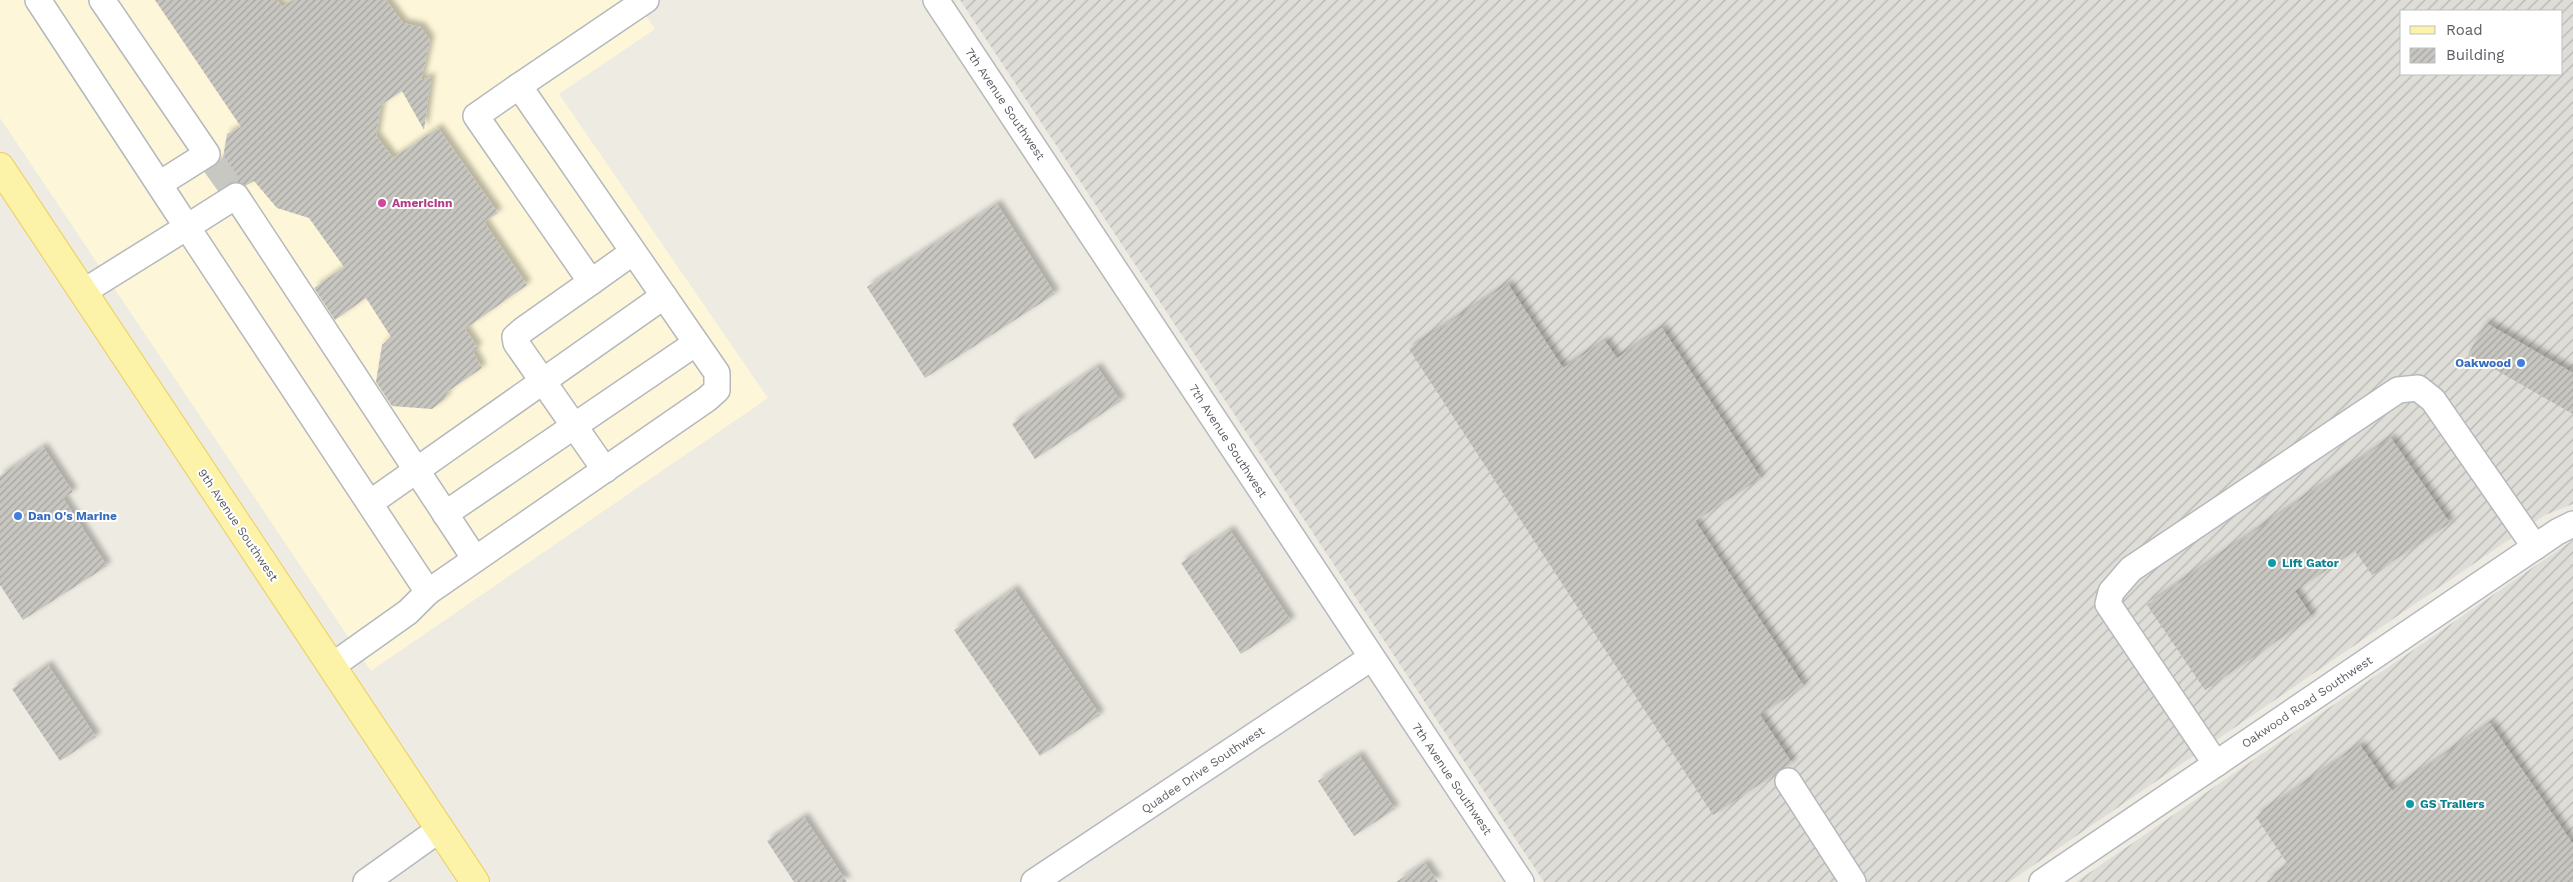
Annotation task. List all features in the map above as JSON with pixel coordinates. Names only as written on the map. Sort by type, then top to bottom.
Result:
[{"type":"main road","name":"9th Avenue Southwest","points":[[0,167],[475,882]]},
{"type":"street","points":[[38,0],[161,183],[187,226],[428,592]]},
{"type":"street","points":[[102,0],[211,159],[161,183]]},
{"type":"street","points":[[590,282],[476,116],[646,0]]},
{"type":"street","name":"7th Avenue Southwest","points":[[936,0],[1521,882]]},
{"type":"street","points":[[332,666],[408,612],[428,592],[707,399],[717,390],[717,373],[519,86]]},
{"type":"street","points":[[83,292],[235,194],[415,471],[475,559]]},
{"type":"street","points":[[605,470],[516,344],[515,337],[633,252]]},
{"type":"street","points":[[370,503],[542,380],[664,296]]},
{"type":"street","points":[[445,514],[696,343]]},
{"type":"street","points":[[2216,764],[2108,604],[2111,592],[2131,569],[2398,390],[2418,388],[2433,400],[2535,547]]},
{"type":"street","name":"Oakwood Road Southwest","points":[[2042,882],[2535,547],[2573,524]]},
{"type":"street","name":"Quadee Drive Southwest","points":[[1034,882],[1371,658]]},
{"type":"street","points":[[1788,781],[1854,882]]},
{"type":"street","points":[[366,882],[440,829]]},
{"type":"shaded area","points":[[0,0],[635,0],[655,29],[559,94],[768,398],[371,671],[0,118]]},
{"type":"shaded area","points":[[960,0],[2573,0],[2573,504],[2545,515],[2009,882],[1544,882]]},
{"type":"shaded area","points":[[2573,540],[2573,882],[2076,882]]},
{"type":"building","name":"AmericInn","points":[[155,0],[277,0],[282,7],[293,0],[386,0],[403,23],[421,27],[430,40],[421,80],[431,77],[424,130],[402,91],[381,105],[376,136],[393,158],[438,128],[498,213],[484,222],[527,285],[465,329],[478,348],[473,352],[482,368],[447,392],[445,399],[432,409],[392,406],[376,382],[382,345],[391,337],[366,298],[335,320],[314,288],[344,267],[309,218],[277,208],[254,181],[245,186],[235,182],[219,190],[206,172],[223,158],[227,134],[241,127]]},
{"type":"building","points":[[997,204],[1055,294],[925,378],[867,287]]},
{"type":"building","points":[[1508,284],[1563,368],[1605,341],[1617,358],[1662,328],[1761,478],[1695,521],[1804,686],[1760,715],[1792,763],[1713,815],[1409,349]]},
{"type":"building","name":"Oakwood","points":[[2486,323],[2573,373],[2573,414],[2468,354]]},
{"type":"building","points":[[1097,367],[1121,401],[1035,459],[1012,424]]},
{"type":"building","name":"Lift Gator","points":[[2391,438],[2450,523],[2372,575],[2355,551],[2295,591],[2312,617],[2205,690],[2147,605]]},
{"type":"building","points":[[43,447],[73,492],[63,498],[107,566],[23,620],[0,585],[0,476]]},
{"type":"building","points":[[1230,530],[1291,621],[1241,654],[1181,563]]},
{"type":"building","points":[[1014,589],[1100,715],[1040,756],[954,630]]},
{"type":"building","points":[[48,665],[96,737],[60,761],[12,689]]},
{"type":"building","name":"GS Trailers","points":[[2490,723],[2573,844],[2573,882],[2266,882],[2289,866],[2256,817],[2360,745],[2392,791]]},
{"type":"building","points":[[1359,755],[1395,809],[1354,836],[1318,781]]},
{"type":"building","points":[[804,817],[847,882],[794,882],[767,841]]},
{"type":"building","points":[[1425,863],[1438,882],[1396,882]]},
{"type":"tunnel","points":[[214,164],[234,192]]},
{"type":"place","name":"AmericInn","points":[[382,203]]},
{"type":"place","name":"Oakwood","points":[[2521,363]]},
{"type":"place","name":"Dan O's Marine","points":[[18,516]]},
{"type":"place","name":"Lift Gator","points":[[2272,563]]},
{"type":"place","name":"GS Trailers","points":[[2410,804]]}]
